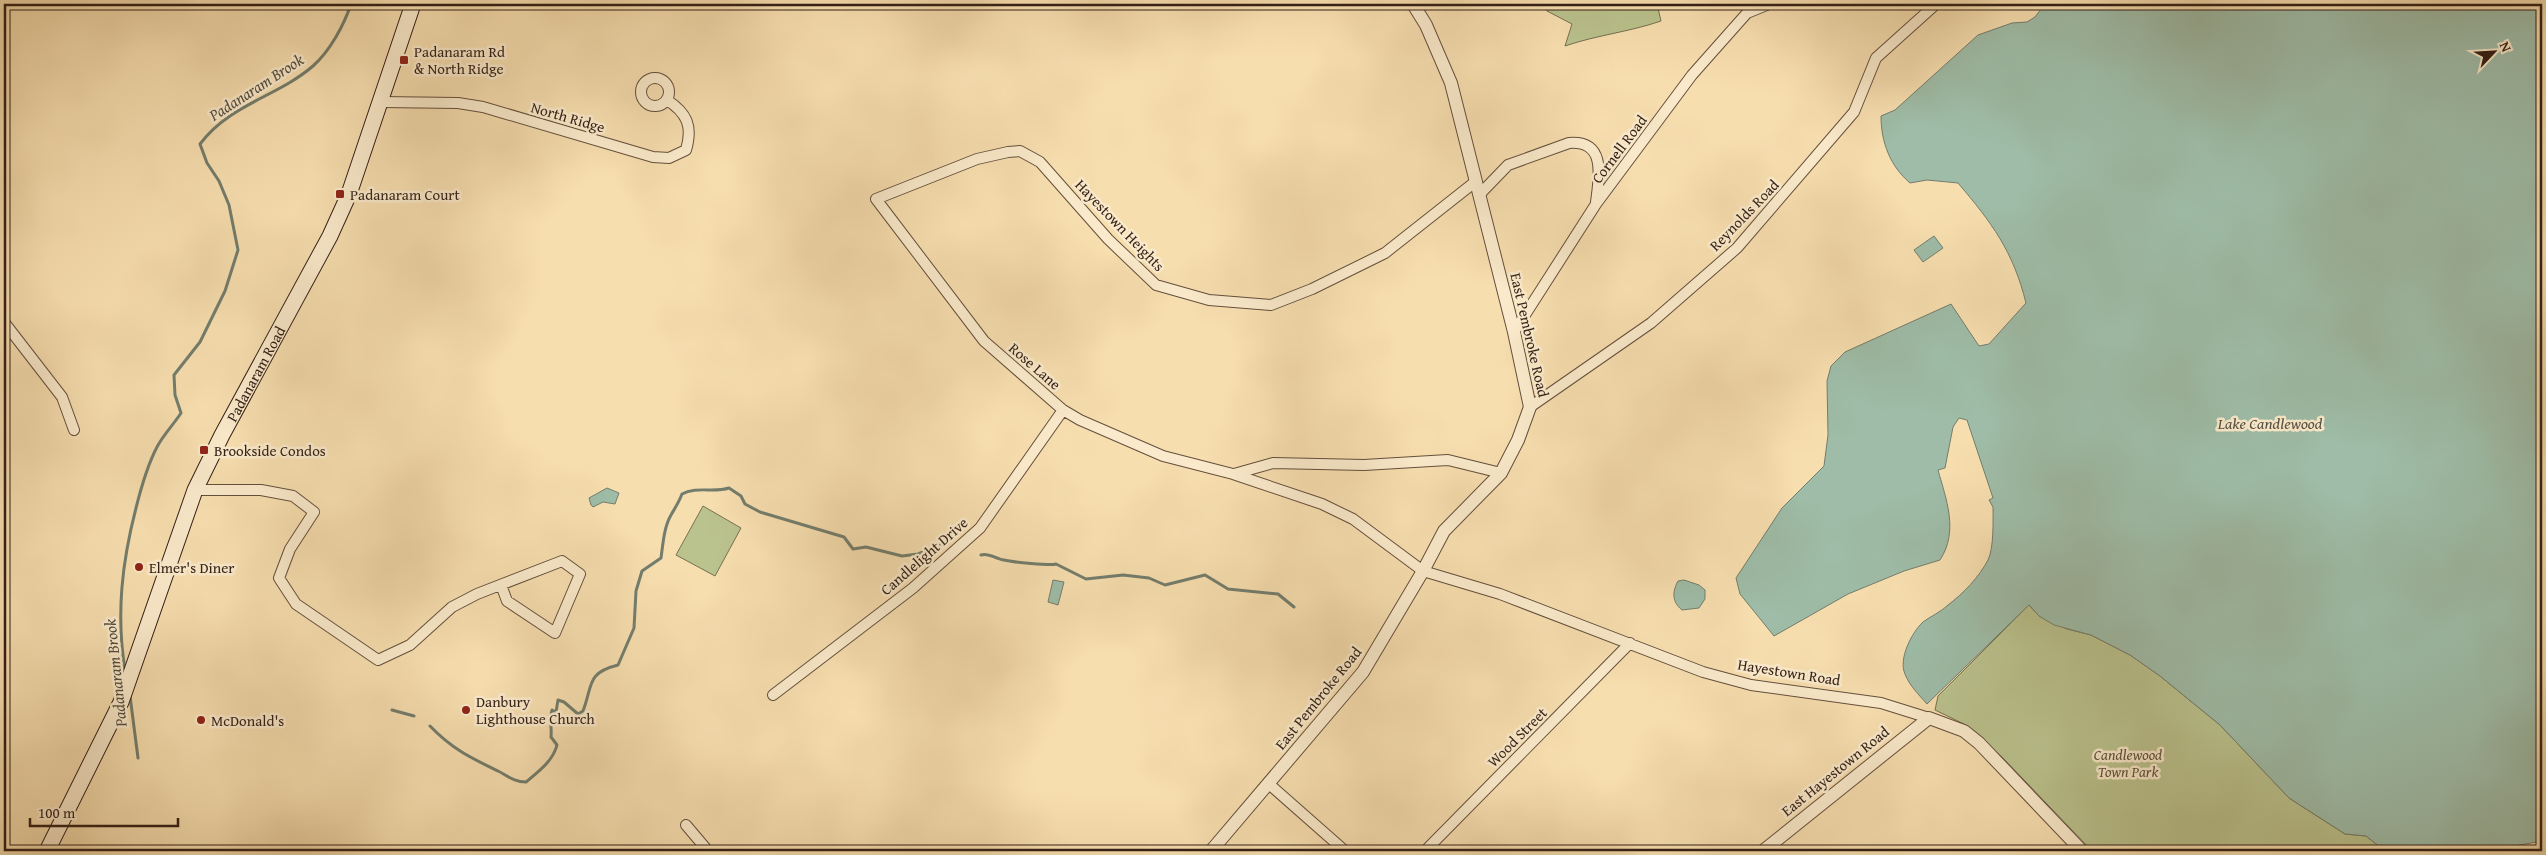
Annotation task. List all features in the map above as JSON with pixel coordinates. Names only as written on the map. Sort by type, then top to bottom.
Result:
[{"type":"main road","name":"Padanaram Road","points":[[47,851],[124,695],[195,490],[222,435],[330,236],[349,194],[413,4]]},
{"type":"street","name":"East Pembroke Road","points":[[1211,851],[1363,672],[1424,571],[1444,532],[1501,473],[1518,440],[1530,407],[1514,332],[1451,83],[1426,25],[1414,4]]},
{"type":"street","name":"Cornell Road","points":[[1514,332],[1596,204],[1692,76],[1746,8],[1769,4]]},
{"type":"street","name":"Reynolds Road","points":[[1530,407],[1651,323],[1737,248],[1854,112],[1876,58],[1936,4]]},
{"type":"street","name":"North Ridge","points":[[381,102],[466,104],[654,157],[669,158],[686,150],[690,135],[687,122],[679,108],[667,100]]},
{"type":"street","name":"Hayestown Heights","points":[[876,198],[977,159],[1020,151],[1040,162],[1108,239],[1156,284],[1209,300],[1271,305],[1312,289],[1386,253],[1508,165],[1569,142],[1578,142],[1589,148],[1597,157],[1599,163],[1596,204]]},
{"type":"street","name":"Rose Lane","points":[[876,198],[984,341],[1063,410],[1080,420],[1162,456],[1233,474],[1322,504],[1354,519],[1424,571]]},
{"type":"street","points":[[4,322],[62,397],[74,430]]},
{"type":"street","name":"Candlelight Drive","points":[[773,694],[913,588],[980,528],[1063,410]]},
{"type":"street","name":"Rose Lane","points":[[1233,474],[1273,464],[1364,465],[1448,460],[1501,473]]},
{"type":"street","points":[[195,490],[261,490],[294,496],[314,512],[290,549],[279,578],[296,604],[378,660],[410,645],[452,607],[501,585],[562,561],[580,574],[555,633],[506,601],[501,585]]},
{"type":"street","name":"Hayestown Road","points":[[1424,571],[1500,594],[1703,672],[1751,685],[1881,703],[1964,731],[1980,743],[2082,851]]},
{"type":"street","name":"Wood Street","points":[[1424,851],[1630,643]]},
{"type":"street","name":"East Hayestown Road","points":[[1762,851],[1929,718]]},
{"type":"street","points":[[1268,784],[1345,851]]},
{"type":"street","points":[[686,825],[708,851]]},
{"type":"green space","points":[[1548,4],[1657,4],[1661,21],[1565,46],[1572,24],[1547,11]]},
{"type":"green space","points":[[703,506],[741,528],[715,576],[676,555]]},
{"type":"green space","name":"Candlewood Town Park","points":[[2029,605],[2039,616],[2067,629],[2091,635],[2130,655],[2160,676],[2220,725],[2289,798],[2345,834],[2366,836],[2385,851],[2092,851],[2002,757],[1964,724],[1935,710],[1938,696]]},
{"type":"water","name":"Lake Candlewood","points":[[2045,4],[2542,4],[2542,841],[2487,851],[2385,851],[2366,836],[2345,834],[2289,798],[2220,725],[2160,676],[2130,655],[2091,635],[2054,625],[2039,616],[2029,605],[1927,704],[1905,674],[1903,661],[1907,646],[1923,622],[1960,595],[1980,573],[1990,555],[1993,534],[1993,507],[1989,500],[1993,498],[1967,420],[1959,418],[1953,427],[1945,468],[1938,470],[1947,504],[1950,526],[1946,549],[1940,560],[1904,571],[1848,594],[1774,636],[1740,594],[1736,578],[1782,508],[1824,466],[1828,435],[1827,381],[1831,366],[1845,352],[1951,304],[1979,346],[1989,344],[2026,303],[2015,268],[2008,253],[1981,211],[1958,183],[1927,180],[1910,183],[1897,169],[1888,153],[1881,126],[1881,116],[1895,110],[1978,35],[2012,23],[2027,22],[2035,17]]},
{"type":"water","points":[[1934,236],[1943,248],[1923,262],[1914,250]]},
{"type":"water","points":[[607,488],[619,493],[615,504],[603,502],[593,507],[589,498]]},
{"type":"water","points":[[1053,580],[1064,582],[1058,605],[1048,602]]},
{"type":"water","points":[[1684,580],[1699,585],[1705,590],[1705,599],[1699,608],[1682,610],[1676,604],[1674,597],[1675,589],[1678,581]]},
{"type":"waterway","name":"Padanaram Brook","points":[[125,670],[121,629],[122,588],[127,548],[140,493],[153,454],[162,438],[181,413],[175,395],[174,375],[200,342],[225,291],[238,250],[229,205],[219,181],[207,163],[200,144],[225,119],[299,77],[313,66],[336,37],[351,4]]},
{"type":"waterway","points":[[430,726],[446,741],[462,752],[515,780],[526,782],[540,770],[549,761],[557,745],[551,737],[551,714],[552,710],[556,712],[558,700],[564,702],[578,714],[583,711],[592,681],[596,676],[600,672],[618,665],[634,628],[636,591],[642,571],[661,558],[667,525],[682,494],[687,492],[729,488],[741,496],[745,504],[760,512],[844,537],[853,549],[866,547],[902,556],[918,554],[948,542]]},
{"type":"waterway","points":[[981,555],[986,554],[1015,562],[1056,564],[1086,579],[1123,575],[1149,578],[1165,585],[1205,575],[1228,589],[1278,594],[1294,607]]},
{"type":"waterway","name":"Padanaram Brook","points":[[130,696],[138,758]]},
{"type":"waterway","points":[[392,710],[414,716]]},
{"type":"place","name":"Padanaram Rd & North Ridge","points":[[404,60]]},
{"type":"place","name":"Padanaram Court","points":[[340,194]]},
{"type":"place","name":"Brookside Condos","points":[[204,450]]},
{"type":"place","name":"Elmer's Diner","points":[[139,567]]},
{"type":"place","name":"Danbury Lighthouse Church","points":[[466,710]]},
{"type":"place","name":"McDonald's","points":[[201,720]]}]
